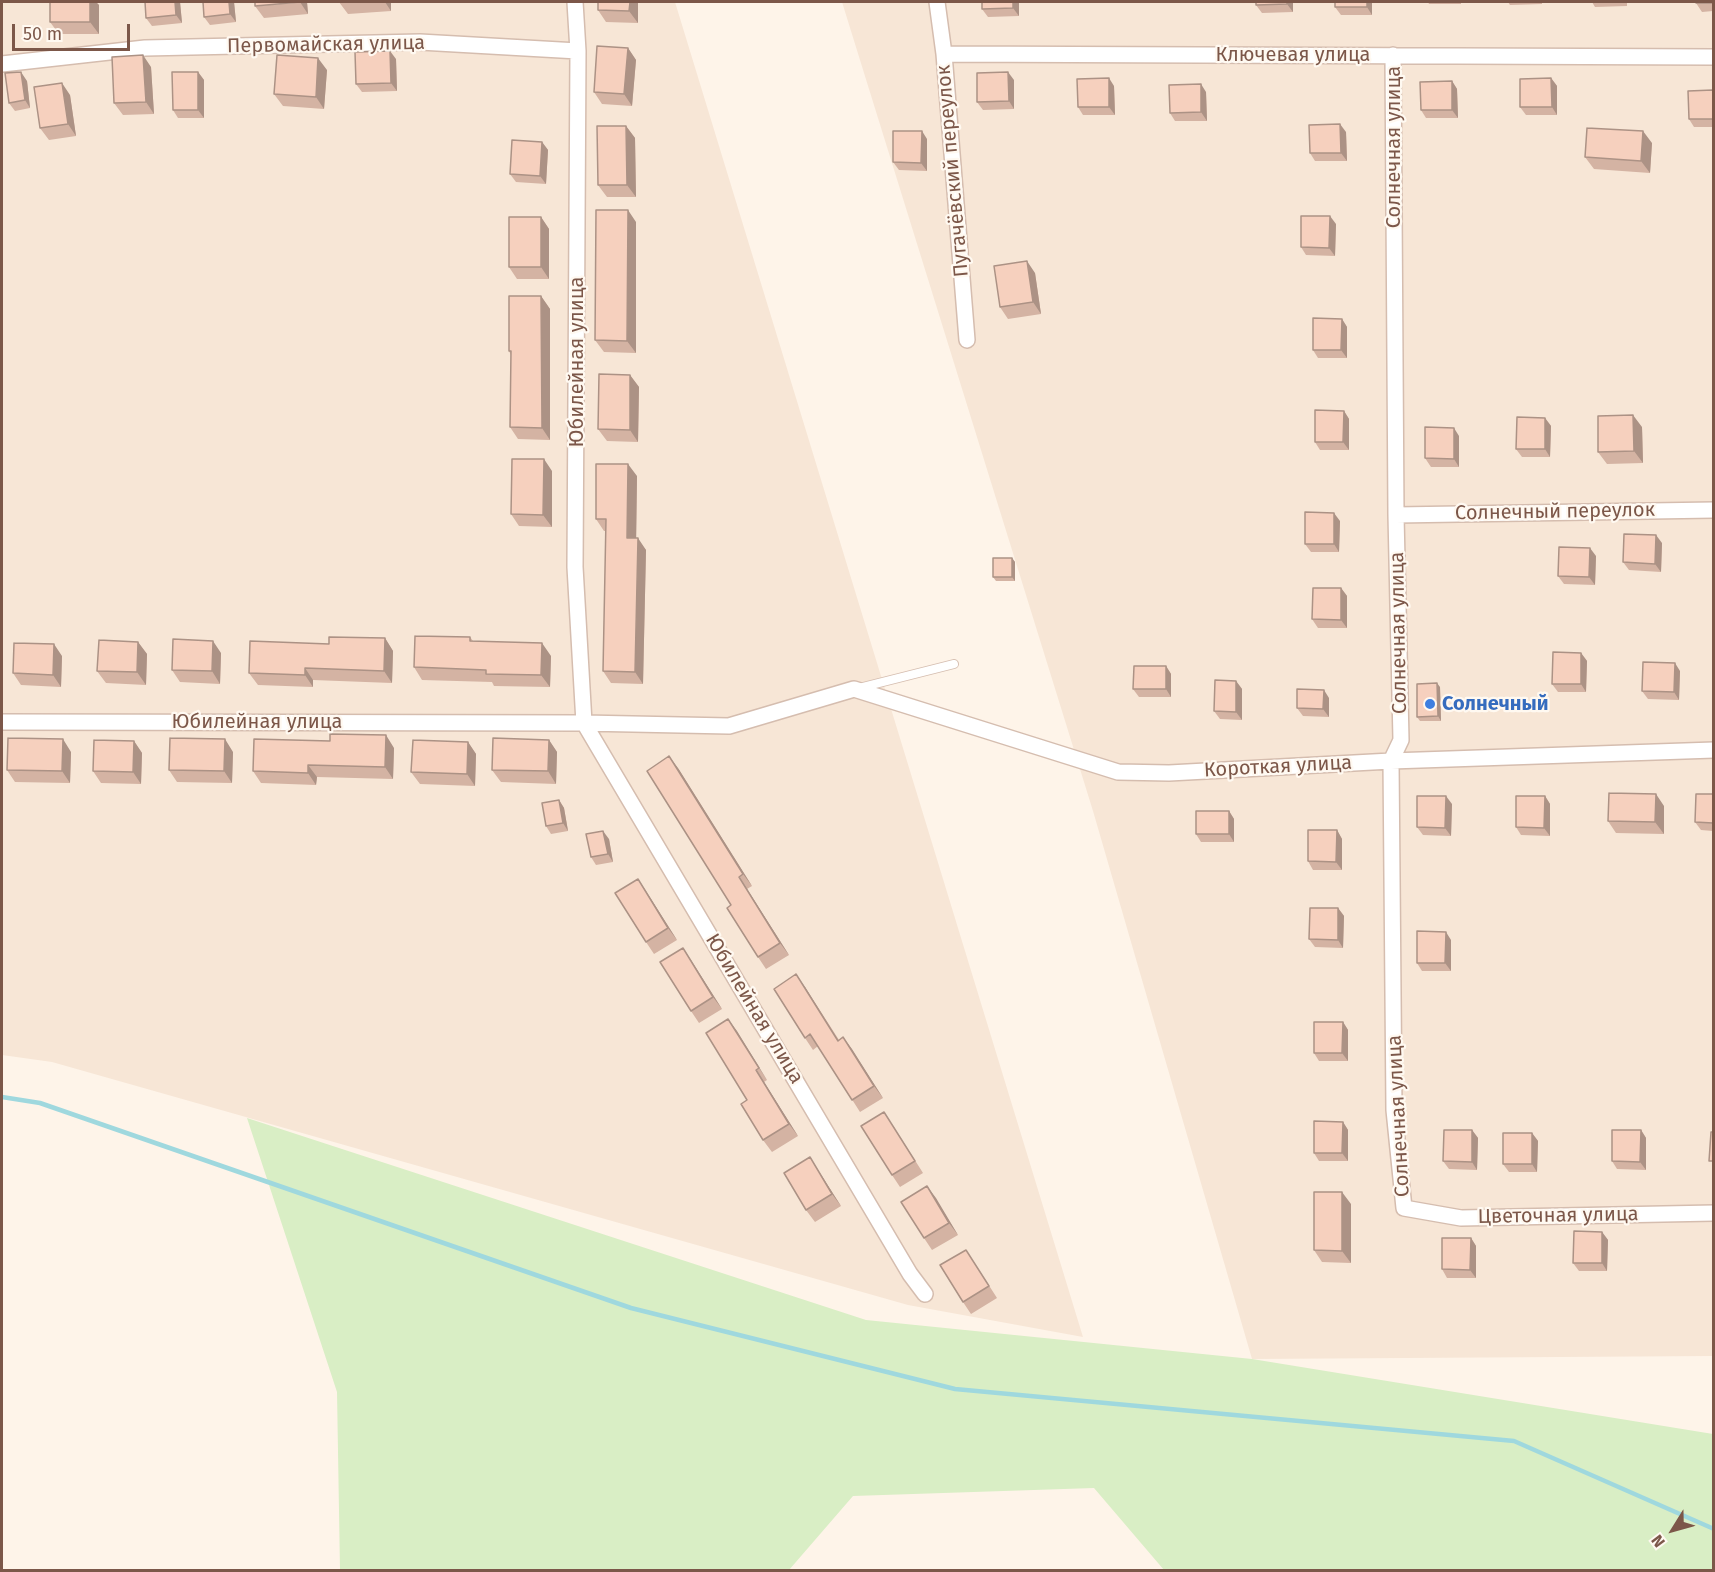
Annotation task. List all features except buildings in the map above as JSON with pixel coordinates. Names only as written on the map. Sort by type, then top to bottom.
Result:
[{"type":"street","name":"Юбилейная улица","points":[[575,2],[578,51],[575,567],[584,723],[904,1264],[925,1294]]},
{"type":"street","name":"Пугачёвский переулок","points":[[937,2],[944,54],[968,340]]},
{"type":"street","name":"Первомайская улица","points":[[2,64],[145,48],[360,43],[420,42],[578,51]]},
{"type":"street","name":"Ключевая улица","points":[[944,54],[1713,57]]},
{"type":"street","name":"Солнечная улица","points":[[1393,55],[1396,515],[1401,740],[1391,761],[1394,1110],[1404,1208]]},
{"type":"street","name":"Солнечный переулок","points":[[1396,515],[1713,510]]},
{"type":"street","name":"Юбилейная улица","points":[[2,722],[584,723],[729,726],[854,689]]},
{"type":"street","name":"Короткая улица","points":[[854,689],[1118,772],[1169,773],[1391,761],[1713,750]]},
{"type":"street","name":"Цветочная улица","points":[[1404,1208],[1461,1218],[1713,1213]]},
{"type":"lane","points":[[854,689],[954,664]]},
{"type":"shaded area","points":[[2,2],[675,2],[1083,1337],[908,1305],[52,1062],[2,1055]]},
{"type":"shaded area","points":[[842,2],[1713,2],[1713,1356],[1252,1359],[1093,811]]},
{"type":"green space","points":[[247,1118],[866,1320],[1252,1359],[1713,1434],[1713,1570],[1164,1570],[1094,1488],[853,1496],[789,1570],[340,1570],[337,1392]]},
{"type":"waterway","points":[[2,1097],[40,1103],[631,1308],[955,1389],[1514,1441],[1714,1529]]},
{"type":"place","name":"Солнечный","points":[[1430,704]]}]
